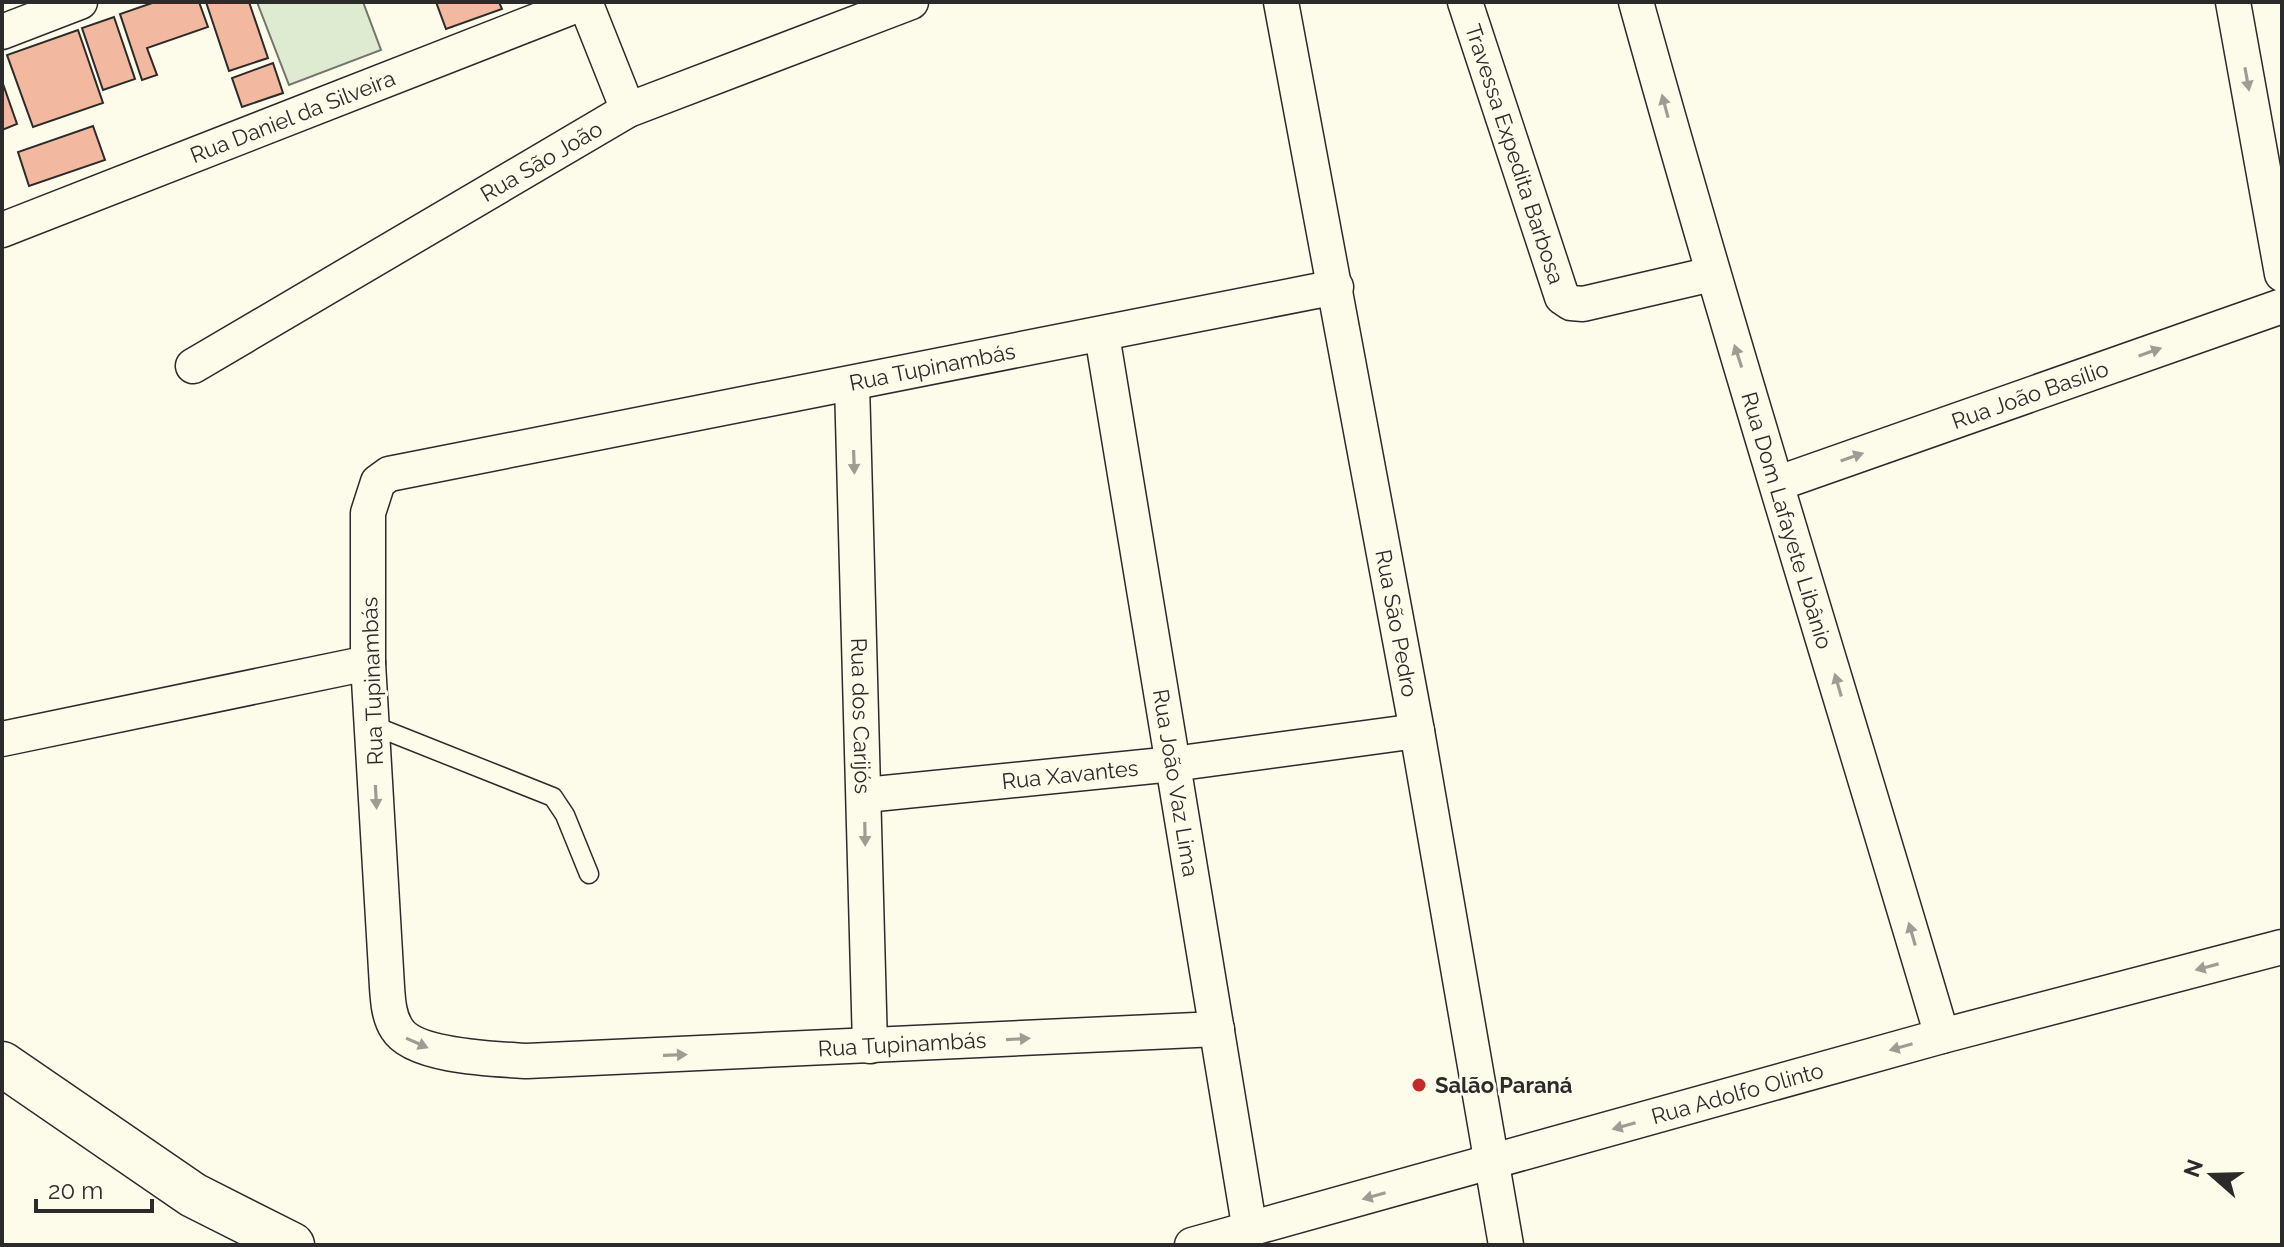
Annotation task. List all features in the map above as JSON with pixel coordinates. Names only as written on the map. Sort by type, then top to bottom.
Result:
[{"type":"main road","points":[[2,1064],[193,1195],[292,1245]]},
{"type":"street","points":[[2,32],[80,2]]},
{"type":"street","points":[[585,2],[628,110]]},
{"type":"street","name":"Rua Daniel da Silveira","points":[[2,230],[585,2]]},
{"type":"street","name":"Rua São João","points":[[193,366],[628,110],[911,2]]},
{"type":"street","name":"Rua São Pedro","points":[[1281,2],[1417,731],[1506,1245]]},
{"type":"street","name":"Travessa Expedita Barbosa","points":[[1465,2],[1562,297],[1571,303],[1583,304],[1712,274]]},
{"type":"street","name":"Rua Dom Lafayete Libânio","points":[[1636,2],[1712,274],[1779,483],[1942,1036]]},
{"type":"street","points":[[2233,2],[2282,274]]},
{"type":"street","name":"Rua Tupinambás","points":[[1217,1029],[527,1061],[484,1058],[412,1043],[398,1032],[390,1014],[368,663],[368,513],[378,482],[389,474],[1336,287]]},
{"type":"street","name":"Rua João Basílio","points":[[1779,483],[2282,306]]},
{"type":"street","name":"Rua João Vaz Lima","points":[[1102,335],[1250,1231]]},
{"type":"street","name":"Rua dos Carijós","points":[[852,384],[870,1046]]},
{"type":"street","points":[[2,739],[368,663]]},
{"type":"street","name":"Rua Xavantes","points":[[865,795],[1173,764],[1417,731]]},
{"type":"street","name":"Rua Adolfo Olinto","points":[[1192,1245],[1942,1036],[2282,947]]},
{"type":"lane","points":[[372,725],[553,797],[565,815],[589,874]]},
{"type":"green space","points":[[257,2],[363,2],[381,50],[289,85]]},
{"type":"building","points":[[155,2],[199,2],[208,27],[147,48],[157,75],[142,80],[120,14]]},
{"type":"building","points":[[206,2],[249,2],[268,58],[229,71]]},
{"type":"building","points":[[436,2],[499,2],[502,9],[446,29]]},
{"type":"building","points":[[114,17],[135,79],[103,90],[82,28]]},
{"type":"building","points":[[78,30],[103,103],[33,127],[7,55]]},
{"type":"building","points":[[273,63],[283,93],[242,107],[232,78]]},
{"type":"building","points":[[2,81],[17,124],[2,130]]},
{"type":"building","points":[[93,126],[105,160],[29,186],[18,152]]},
{"type":"place","name":"Salão Paraná","points":[[1419,1085]]}]
